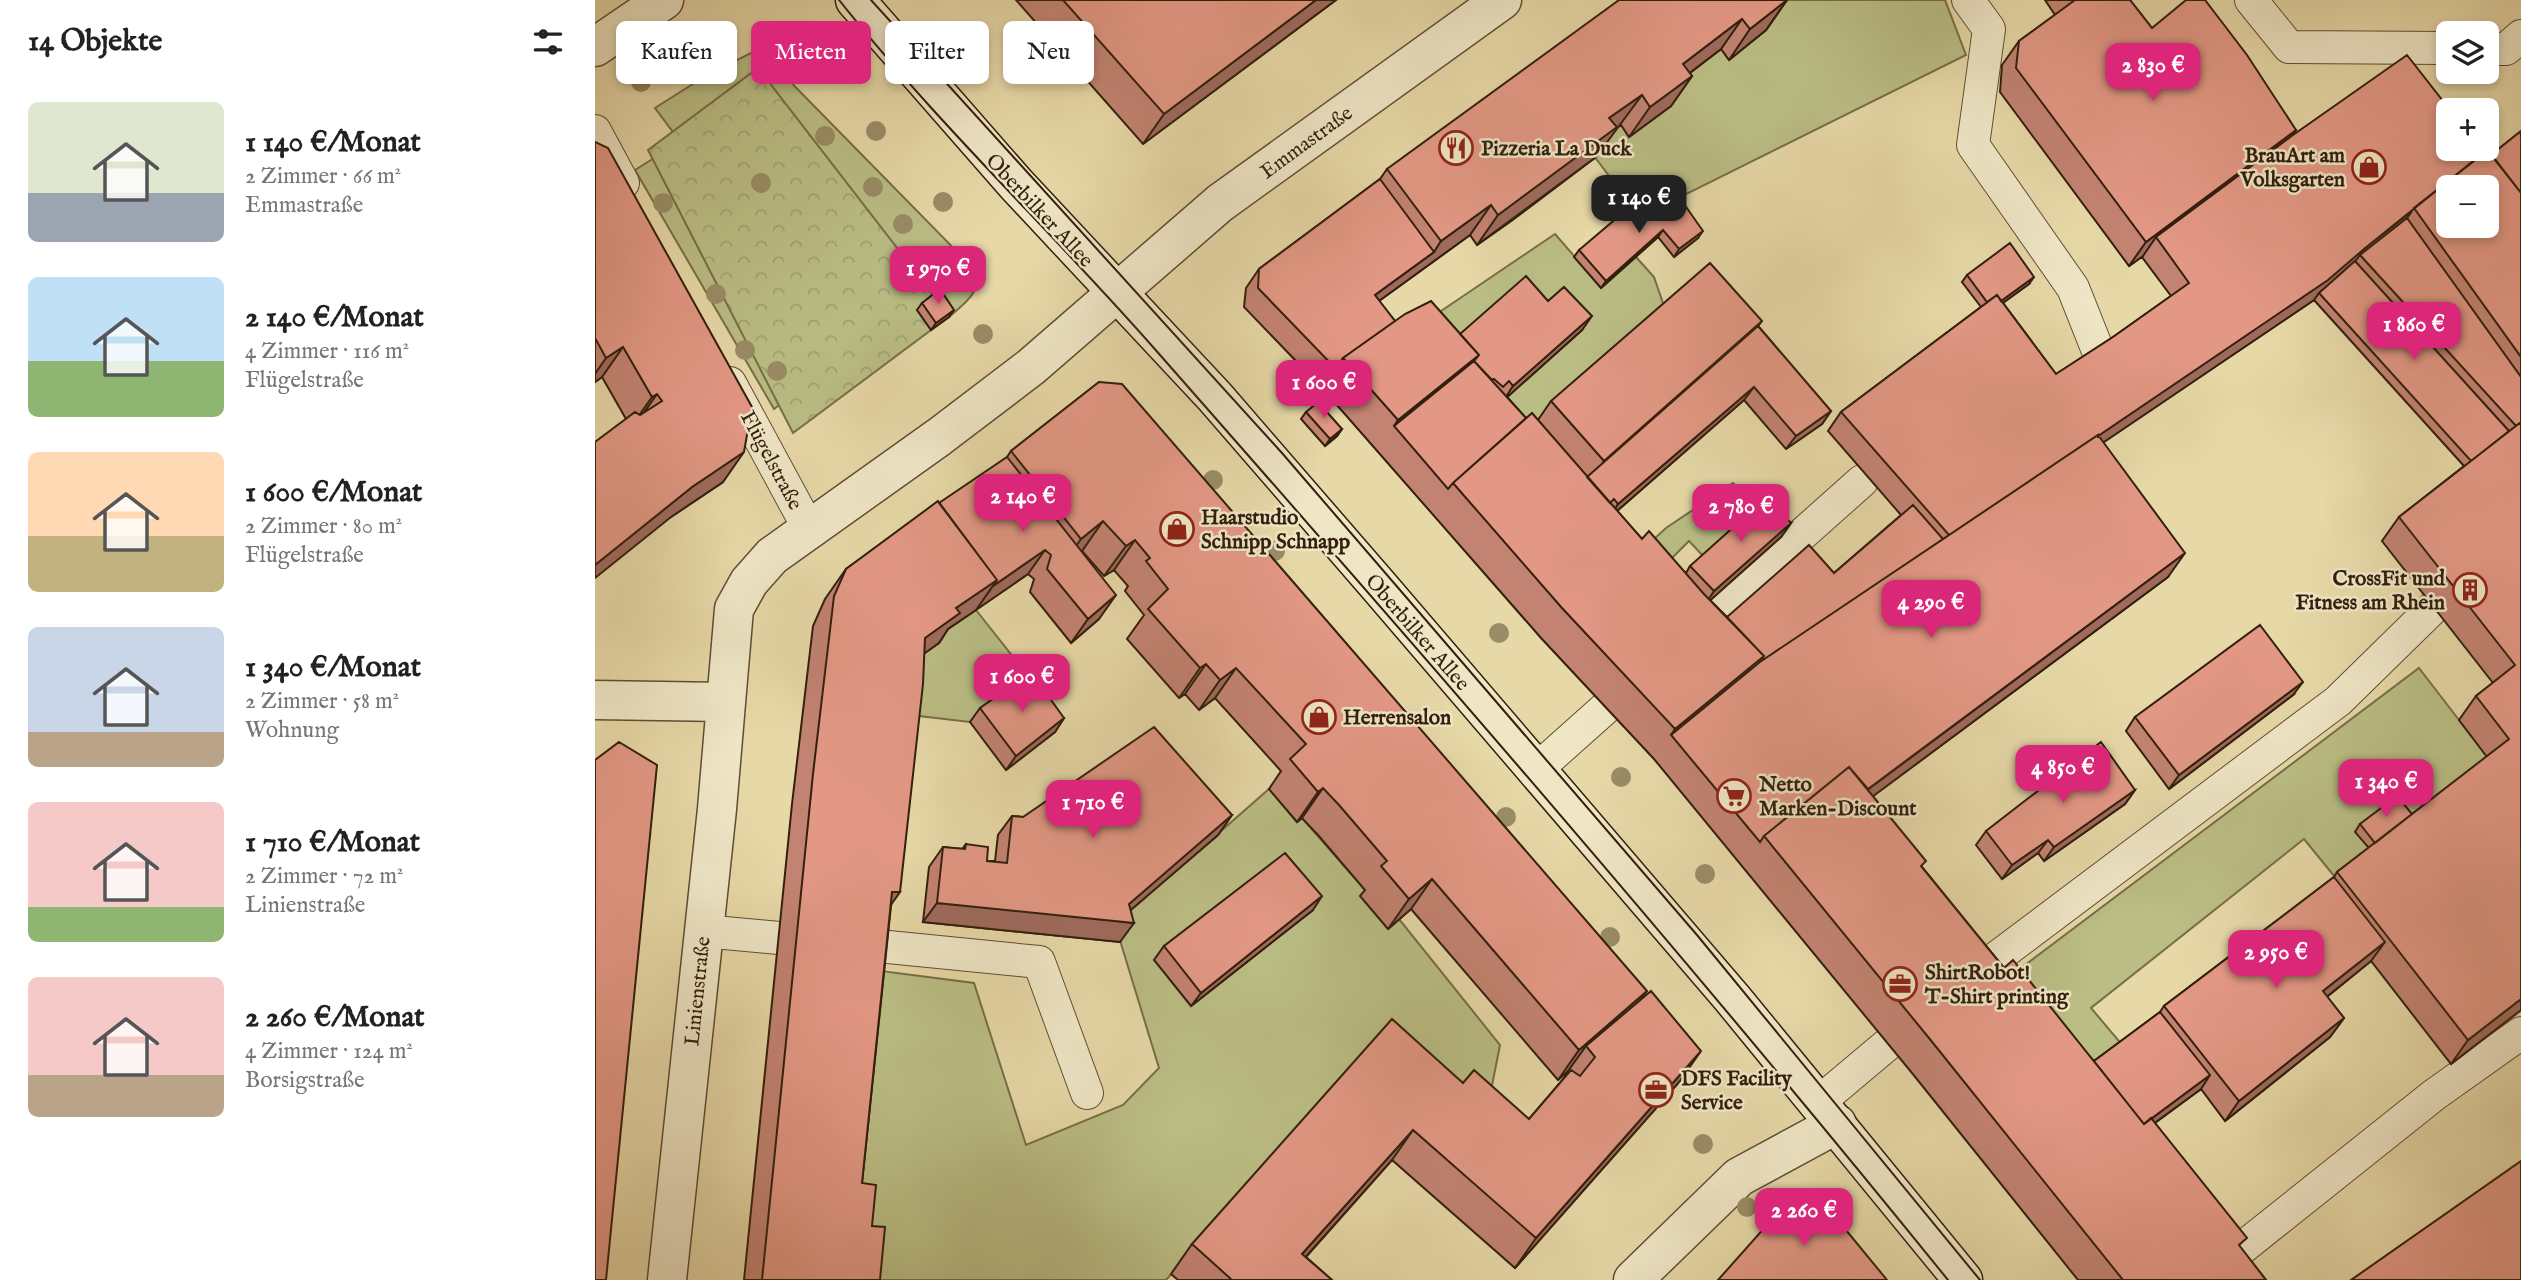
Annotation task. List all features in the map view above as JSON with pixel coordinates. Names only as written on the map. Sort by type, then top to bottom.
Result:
[{"type":"street","points":[[595,47],[664,0]]},
{"type":"street","name":"Oberbilker Allee","points":[[855,0],[1016,184],[1215,397],[1828,1113],[1963,1280]]},
{"type":"street","name":"Emmastraße","points":[[1117,293],[1220,204],[1502,0]]},
{"type":"street","name":"Flügelstraße","points":[[725,702],[734,609],[748,582],[772,556],[939,437],[1031,367],[1117,293]]},
{"type":"street","points":[[595,700],[725,702]]},
{"type":"street","name":"Linienstraße","points":[[667,1280],[725,702]]},
{"type":"street","points":[[1633,1280],[1739,1177],[1828,1113]]},
{"type":"lane","points":[[1968,0],[1989,29],[1973,145],[2073,288],[2100,356]]},
{"type":"lane","points":[[2251,0],[2289,47],[2436,48]]},
{"type":"lane","points":[[2499,49],[2505,49],[2521,36]]},
{"type":"lane","points":[[595,131],[635,205]]},
{"type":"lane","name":"Flügelstraße","points":[[714,353],[809,529]]},
{"type":"lane","points":[[1536,770],[1862,481]]},
{"type":"lane","points":[[1968,979],[2338,701],[2433,608]]},
{"type":"lane","points":[[703,931],[779,938]]},
{"type":"lane","points":[[868,945],[1039,962],[1087,1093]]},
{"type":"lane","points":[[2222,1264],[2434,1095],[2521,1034]]},
{"type":"lane","points":[[1828,1113],[1888,1044]]},
{"type":"green space","points":[[1787,0],[1945,0],[1966,55],[1672,201],[1644,222],[1588,148],[1621,125],[1629,137],[1662,94],[1721,49],[1729,59],[1766,30]]},
{"type":"green space","points":[[751,53],[751,74],[673,132],[655,108],[693,84],[737,84],[737,60]]},
{"type":"green space","points":[[751,73],[751,84],[770,84],[935,297],[917,310],[931,330],[793,433],[648,150]]},
{"type":"green space","points":[[770,84],[793,84],[974,269],[976,284],[971,296],[949,317]]},
{"type":"green space","points":[[654,158],[805,385],[774,409],[635,170]]},
{"type":"green space","points":[[1555,234],[1601,287],[1636,257],[1654,277],[1665,309],[1528,428],[1448,351],[1410,332]]},
{"type":"green space","points":[[1733,483],[1758,510],[1705,558],[1689,541],[1655,575],[1642,550],[1666,528]]},
{"type":"green space","points":[[976,610],[1021,667],[1012,674],[1021,686],[970,722],[902,714],[904,668],[935,638]]},
{"type":"green space","points":[[2419,668],[2492,763],[2339,882],[2304,839],[2091,1008],[2124,1047],[2070,1086],[1992,990]]},
{"type":"green space","points":[[1269,789],[1297,822],[1302,818],[1366,891],[1361,897],[1388,928],[1399,919],[1500,1045],[1484,1126],[1301,1126],[1166,1280],[862,1280],[857,1066],[866,969],[974,983],[1026,1145],[1123,1105],[1159,1068],[1115,924]]},
{"type":"building","points":[[1063,0],[1316,0],[1164,114],[1094,35],[1094,21],[1082,21]]},
{"type":"building","points":[[1619,0],[1787,0],[1750,29],[1742,19],[1683,64],[1692,76],[1650,107],[1642,95],[1609,118],[1617,127],[1498,215],[1491,205],[1441,241],[1387,169]]},
{"type":"building","points":[[2075,0],[2130,0],[2152,28],[2186,0],[2205,0],[2247,55],[2296,130],[2146,242],[2016,68],[2019,41]]},
{"type":"building","points":[[2407,55],[2441,98],[2436,98],[2436,161],[2473,161],[2456,175],[2436,175],[2436,191],[2328,280],[1949,535],[1841,412],[1997,295],[2056,374],[2189,283],[2156,237],[2293,135]]},
{"type":"building","points":[[2521,131],[2521,193],[2496,161],[2499,161],[2499,149]]},
{"type":"building","points":[[595,142],[608,148],[752,407],[744,452],[692,487],[595,565],[595,442],[635,412],[640,415],[662,401],[657,394],[652,397],[623,347],[606,358],[595,338]]},
{"type":"building","points":[[2474,161],[2496,161],[2521,193],[2521,357],[2414,208],[2436,191],[2436,238],[2499,238],[2499,175],[2456,175]]},
{"type":"building","points":[[1380,179],[1434,252],[1375,295],[1395,321],[1343,358],[1336,369],[1258,288],[1259,269]]},
{"type":"building","points":[[1677,194],[1703,231],[1679,249],[1663,230],[1606,281],[1579,250],[1638,200],[1649,215]]},
{"type":"building","points":[[2407,218],[2521,377],[2521,422],[2516,426],[2360,255]]},
{"type":"building","points":[[2010,243],[2034,277],[2001,301],[1997,295],[1987,302],[1967,275]]},
{"type":"building","points":[[2355,261],[2509,431],[2471,461],[2319,293]]},
{"type":"building","points":[[1710,263],[1762,321],[1604,461],[1551,401]]},
{"type":"building","points":[[1526,276],[1548,301],[1564,287],[1592,316],[1513,386],[1509,381],[1503,387],[1492,380],[1474,361],[1479,355],[1460,334]]},
{"type":"building","points":[[940,289],[954,310],[936,323],[922,303]]},
{"type":"building","points":[[1431,301],[1479,355],[1398,420],[1343,358],[1405,314]]},
{"type":"building","points":[[1758,326],[1831,411],[1796,436],[1754,387],[1618,504],[1614,499],[1610,503],[1587,477]]},
{"type":"building","points":[[1474,361],[1526,418],[1448,489],[1394,426]]},
{"type":"building","points":[[1099,382],[1122,384],[1647,991],[1579,1050],[1432,879],[1409,899],[1381,866],[1387,861],[1323,788],[1318,792],[1290,759],[1306,744],[1236,668],[1220,680],[1206,664],[1200,668],[1148,609],[1168,589],[1146,561],[1150,558],[1135,540],[1126,546],[1103,521],[1081,539],[1011,451]]},
{"type":"building","points":[[1318,402],[1342,429],[1330,439],[1306,412]]},
{"type":"building","points":[[1532,413],[1642,539],[1649,531],[1703,593],[1764,656],[1675,729],[1562,608],[1453,483]]},
{"type":"building","points":[[2521,422],[2521,999],[2468,1040],[2337,872],[2509,739],[2476,696],[2515,665],[2399,517]]},
{"type":"building","points":[[2098,435],[2185,553],[1868,789],[1849,767],[1760,842],[1671,735],[1760,662]]},
{"type":"building","points":[[1007,457],[1116,595],[1088,619],[1047,569],[1051,555],[1045,550],[993,586],[997,580],[939,503]]},
{"type":"building","points":[[1767,497],[1791,523],[1714,591],[1690,566]]},
{"type":"building","points":[[938,501],[997,580],[956,608],[960,613],[925,638],[923,684],[900,892],[892,892],[862,1183],[876,1185],[872,1226],[885,1227],[880,1280],[762,1280],[813,774],[834,596],[846,569]]},
{"type":"building","points":[[1913,505],[1943,539],[1760,662],[1764,656],[1727,617],[1809,545],[1834,573]]},
{"type":"building","points":[[2260,625],[2303,682],[2179,775],[2135,717]]},
{"type":"building","points":[[1031,672],[1064,718],[1016,756],[980,708]]},
{"type":"building","points":[[1154,727],[1232,815],[1129,904],[1134,923],[937,903],[943,847],[965,849],[966,844],[988,847],[987,861],[1007,863],[1012,816],[1023,817]]},
{"type":"building","points":[[619,742],[657,765],[606,1280],[595,1280],[595,760]]},
{"type":"building","points":[[2101,742],[2135,790],[2054,847],[2048,840],[2012,865],[1986,831]]},
{"type":"building","points":[[1849,767],[1926,861],[1921,866],[2004,968],[2013,960],[2144,1124],[2151,1118],[2247,1238],[2239,1245],[2266,1280],[2123,1280],[1764,836]]},
{"type":"building","points":[[2397,796],[2412,814],[2375,843],[2360,824]]},
{"type":"building","points":[[1285,853],[1322,896],[1201,993],[1164,946]]},
{"type":"building","points":[[2334,877],[2385,942],[2323,991],[2344,1018],[2239,1101],[2164,1006]]},
{"type":"building","points":[[1651,991],[1701,1051],[1536,1238],[1413,1130],[1302,1254],[1332,1280],[1232,1280],[1192,1244],[1392,1019],[1463,1083],[1474,1070],[1529,1119],[1571,1070],[1580,1076],[1595,1057],[1586,1046]]},
{"type":"building","points":[[2160,1012],[2210,1075],[2144,1124],[2094,1061]]},
{"type":"building","points":[[2521,1161],[2521,1280],[2351,1280]]},
{"type":"building","points":[[1803,1194],[1823,1202],[1887,1280],[1718,1280],[1791,1198]]},
{"type":"tram line","points":[[839,0],[954,133],[1153,347],[1455,693],[1655,926],[1948,1280]]},
{"type":"tram line","points":[[871,0],[1282,453],[1697,935],[1980,1280]]},
{"type":"place","name":"Pizzeria La Duck","points":[[1456,148]]},
{"type":"place","name":"BrauArt am Volksgarten","points":[[2369,167]]},
{"type":"place","name":"Haarstudio Schnipp Schnapp","points":[[1177,529]]},
{"type":"place","name":"CrossFit und Fitness am Rhein","points":[[2470,590]]},
{"type":"place","name":"Herrensalon","points":[[1319,717]]},
{"type":"place","name":"Netto Marken-Discount","points":[[1734,796]]},
{"type":"place","name":"ShirtRobot! T-Shirt printing","points":[[1900,984]]},
{"type":"place","name":"DFS Facility Service","points":[[1656,1090]]}]
